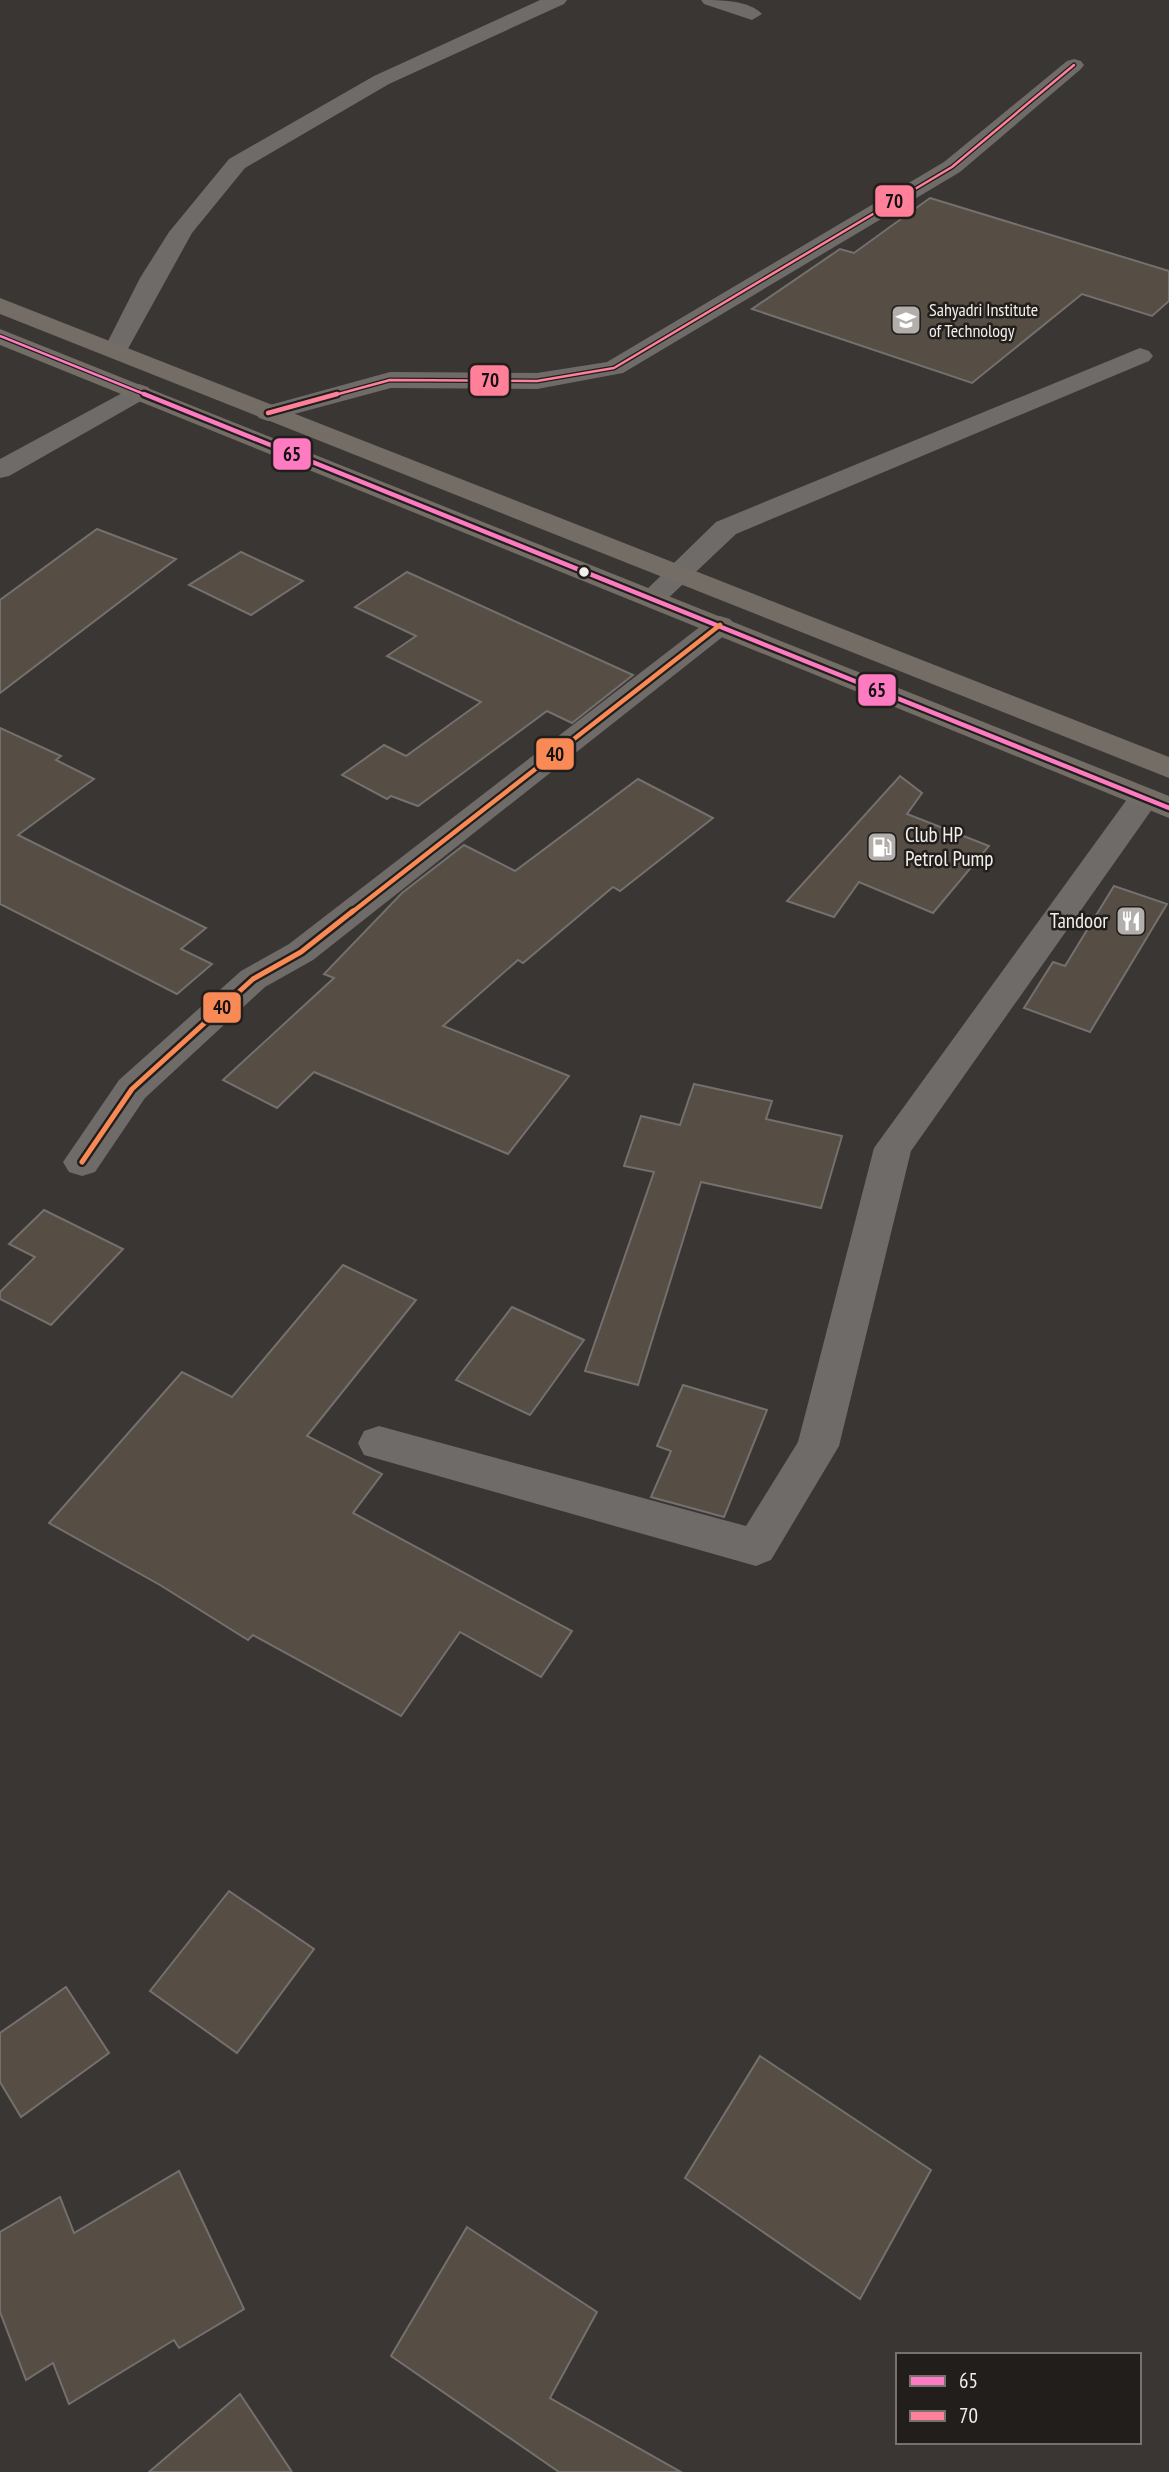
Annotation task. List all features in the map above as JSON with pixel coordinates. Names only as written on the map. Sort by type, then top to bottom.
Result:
[{"type":"highway","points":[[0,305],[1169,768]]},
{"type":"highway","points":[[0,336],[1157,803]]},
{"type":"street","points":[[114,351],[134,310],[198,206],[234,166],[303,123],[403,71],[557,0]]},
{"type":"street","points":[[711,0],[752,14]]},
{"type":"street","points":[[268,412],[390,380],[537,381],[614,368],[952,167],[1074,65]]},
{"type":"street","points":[[652,598],[726,528],[1140,356]]},
{"type":"street","points":[[0,470],[139,392]]},
{"type":"street","points":[[82,1161],[132,1089],[253,979],[301,952],[720,625]]},
{"type":"street","points":[[379,1443],[756,1547],[818,1446],[893,1148],[1157,803]]},
{"type":"building","points":[[930,198],[1169,271],[1169,301],[1152,316],[1082,294],[972,383],[752,309],[840,249],[854,253]]},
{"type":"building","points":[[97,529],[176,559],[0,693],[0,600]]},
{"type":"building","points":[[241,552],[303,581],[251,615],[189,585]]},
{"type":"building","points":[[407,572],[633,675],[572,723],[547,711],[418,806],[391,796],[387,799],[342,775],[384,745],[406,756],[481,702],[387,656],[416,636],[355,607]]},
{"type":"building","points":[[0,728],[61,756],[56,760],[94,779],[18,835],[206,928],[181,949],[212,964],[177,994],[0,904]]},
{"type":"building","points":[[900,776],[922,793],[907,814],[989,846],[933,913],[859,882],[834,917],[787,901]]},
{"type":"building","points":[[638,779],[713,818],[620,891],[613,887],[523,963],[518,960],[443,1026],[569,1076],[508,1154],[314,1072],[277,1108],[223,1080],[334,978],[324,974],[402,893],[464,845],[515,871]]},
{"type":"building","points":[[1114,886],[1167,904],[1090,1032],[1024,1008],[1053,962],[1065,966]]},
{"type":"building","points":[[694,1084],[772,1101],[766,1119],[842,1136],[821,1208],[701,1182],[638,1385],[585,1371],[654,1172],[624,1166],[641,1116],[680,1125]]},
{"type":"building","points":[[44,1210],[123,1249],[51,1325],[0,1299],[0,1292],[35,1257],[9,1244]]},
{"type":"building","points":[[343,1265],[416,1300],[307,1436],[382,1474],[353,1513],[572,1631],[541,1677],[460,1632],[401,1716],[253,1635],[248,1640],[160,1585],[49,1523],[182,1372],[232,1397]]},
{"type":"building","points":[[512,1307],[584,1340],[530,1415],[456,1380]]},
{"type":"building","points":[[683,1385],[767,1410],[724,1517],[651,1497],[671,1451],[657,1446]]},
{"type":"building","points":[[229,1891],[314,1949],[237,2053],[150,1991]]},
{"type":"building","points":[[66,1987],[109,2053],[21,2117],[0,2082],[0,2033]]},
{"type":"building","points":[[760,2056],[931,2170],[860,2299],[685,2178]]},
{"type":"building","points":[[179,2171],[244,2309],[179,2348],[174,2340],[69,2404],[53,2363],[26,2380],[0,2312],[0,2232],[60,2197],[74,2233]]},
{"type":"building","points":[[467,2227],[597,2312],[550,2398],[681,2472],[559,2472],[391,2356]]},
{"type":"building","points":[[240,2394],[292,2472],[149,2472]]},
{"type":"transit line","name":"70","points":[[268,413],[390,380],[537,381],[614,368],[952,167],[1074,65]]},
{"type":"transit line","name":"65","points":[[0,336],[1169,808]]},
{"type":"transit line","name":"40","points":[[82,1162],[132,1089],[253,979],[301,952],[720,625]]},
{"type":"place","name":"Sahyadri Institute of Technology","points":[[906,320]]},
{"type":"place","name":"Club HP Petrol Pump","points":[[882,847]]},
{"type":"place","name":"Tandoor","points":[[1131,921]]}]
